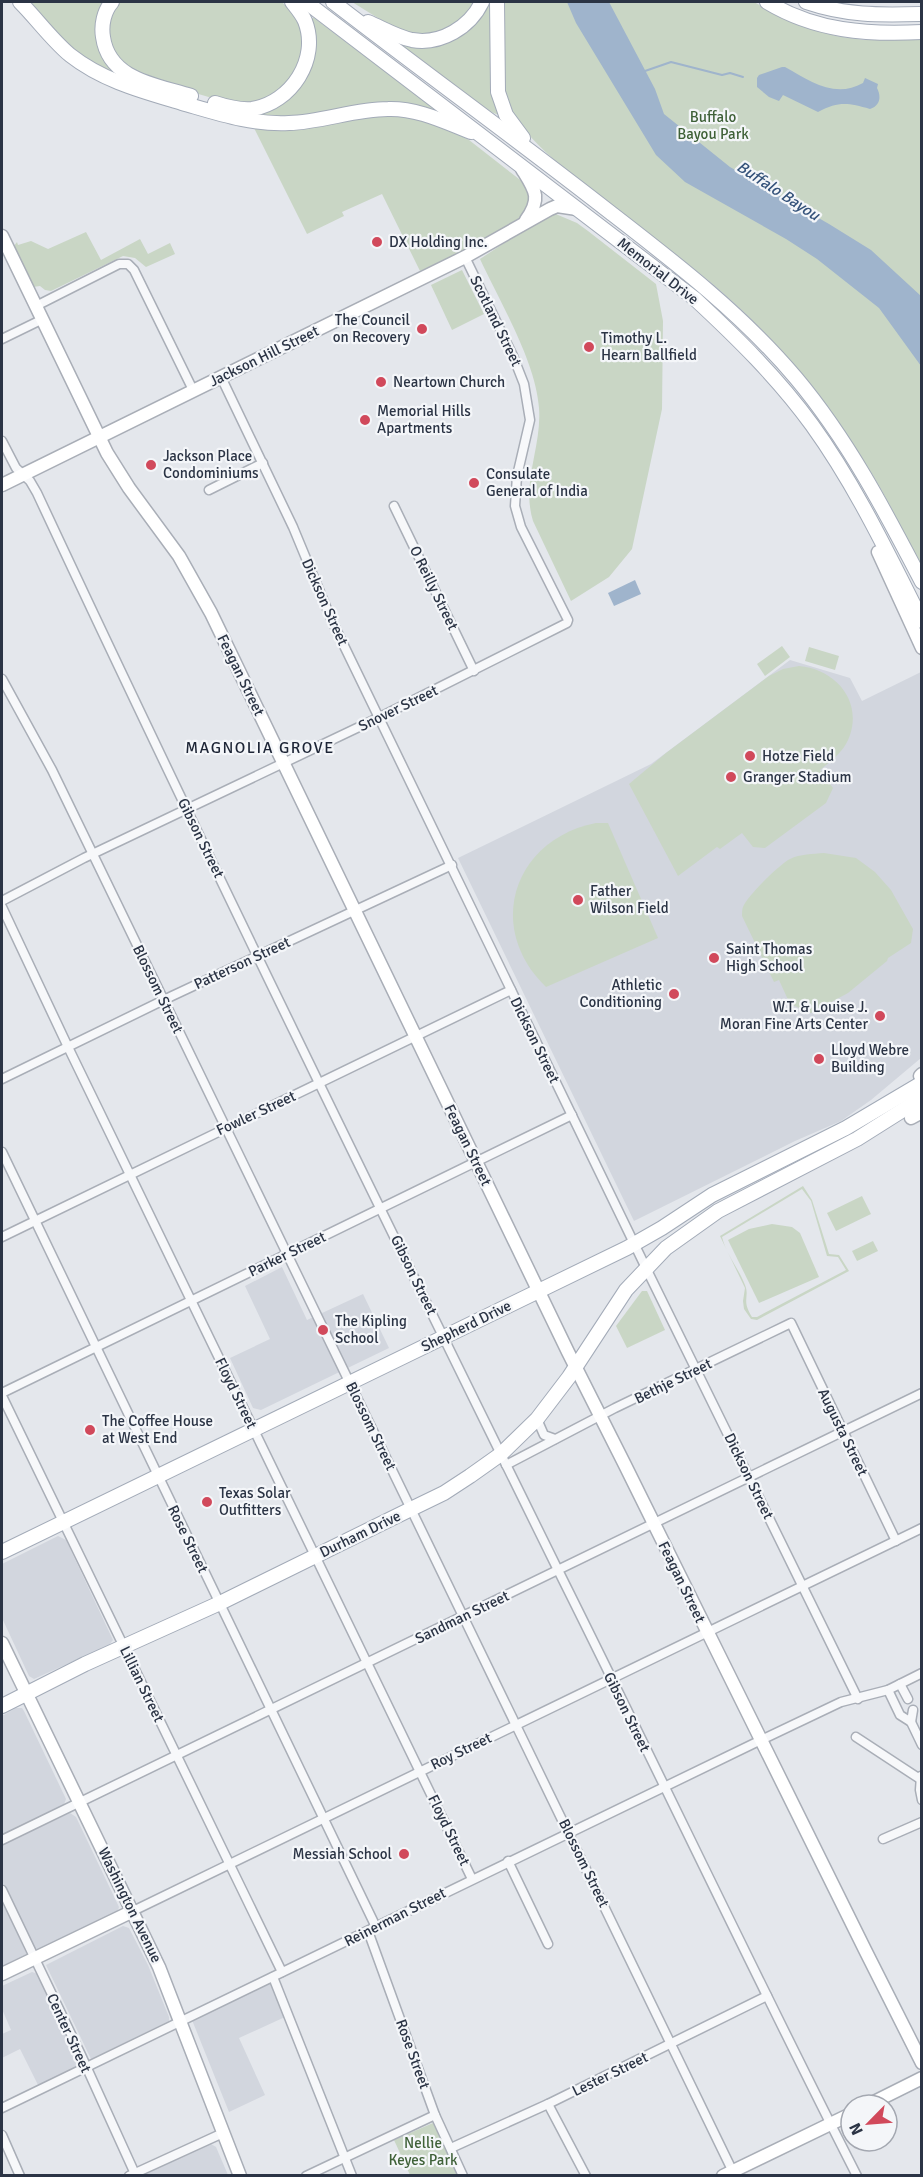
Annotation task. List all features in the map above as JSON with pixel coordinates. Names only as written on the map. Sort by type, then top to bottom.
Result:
[{"type":"main road","points":[[20,2],[57,43],[86,66],[120,84],[175,101],[241,120],[274,123],[309,121],[375,110],[401,109],[428,116],[485,138]]},
{"type":"main road","points":[[112,2],[107,7],[102,34],[109,57],[125,74],[239,109],[251,109],[278,99],[292,87],[303,72],[308,55],[308,36],[304,21],[292,2]]},
{"type":"main road","name":"Memorial Drive","points":[[306,2],[694,298],[727,329],[780,385],[845,475],[887,550],[921,621]]},
{"type":"main road","name":"Memorial Drive","points":[[333,2],[538,156],[706,287],[771,351],[824,414],[849,449],[880,502],[921,582]]},
{"type":"main road","points":[[348,13],[405,38],[425,40],[450,34],[463,27],[482,2]]},
{"type":"main road","points":[[497,2],[498,92],[506,114],[538,156]]},
{"type":"main road","points":[[767,2],[794,16],[837,29],[864,33],[917,32],[917,14],[866,15],[806,2]]},
{"type":"main road","points":[[845,475],[878,552]]},
{"type":"main road","name":"Shepherd Drive","points":[[646,1268],[686,1232],[718,1211],[857,1139],[921,1078]]},
{"type":"main road","name":"Shepherd Drive","points":[[2,1552],[634,1244],[712,1194],[817,1142],[921,1098]]},
{"type":"main road","points":[[879,1117],[916,1115]]},
{"type":"main road","points":[[814,1161],[817,1154],[817,1142]]},
{"type":"main road","name":"Durham Drive","points":[[2,1706],[444,1493],[503,1459],[576,1367],[616,1305],[646,1268]]},
{"type":"street","points":[[522,168],[535,190],[536,199],[533,211],[524,223]]},
{"type":"street","name":"Jackson Hill Street","points":[[2,485],[465,257],[557,207],[577,208]]},
{"type":"street","name":"Feagan Street","points":[[2,236],[99,436],[129,488],[165,535],[196,586],[759,1741],[921,2063]]},
{"type":"street","name":"Scotland Street","points":[[465,257],[525,384],[530,420],[517,476],[515,507],[521,527],[568,620],[567,623]]},
{"type":"street","points":[[36,306],[118,264],[128,264],[134,270],[193,390]]},
{"type":"street","points":[[2,339],[43,319]]},
{"type":"street","name":"Dickson Street","points":[[221,377],[293,527],[332,621],[858,1699]]},
{"type":"street","name":"Gibson Street","points":[[2,441],[16,468],[30,481],[37,493],[257,956],[663,1786],[857,2175]]},
{"type":"street","points":[[210,490],[263,463]]},
{"type":"street","name":"O Reilly Street","points":[[394,506],[474,671]]},
{"type":"street","points":[[878,552],[921,648]]},
{"type":"street","name":"Snover Street","points":[[2,901],[474,671],[567,623]]},
{"type":"street","name":"Blossom Street","points":[[2,679],[35,737],[164,1000],[569,1832],[671,2044],[730,2174]]},
{"type":"street","name":"Patterson Street","points":[[2,1080],[164,1000],[452,865]]},
{"type":"street","name":"Floyd Street","points":[[2,907],[472,1879]]},
{"type":"street","name":"Fowler Street","points":[[2,1237],[511,990]]},
{"type":"street","name":"Parker Street","points":[[2,1394],[572,1115]]},
{"type":"street","name":"Rose Street","points":[[2,1152],[325,1817],[372,1928],[435,2115],[463,2175]]},
{"type":"street","name":"Bethje Street","points":[[503,1459],[550,1444],[555,1439],[791,1323]]},
{"type":"street","name":"Augusta Street","points":[[791,1323],[896,1541]]},
{"type":"street","name":"Lillian Street","points":[[2,1394],[282,1972]]},
{"type":"street","name":"Sandman Street","points":[[2,1840],[921,1394]]},
{"type":"street","points":[[537,1419],[544,1435],[555,1439]]},
{"type":"street","name":"Roy Street","points":[[2,1974],[921,1528]]},
{"type":"street","name":"Washington Avenue","points":[[2,1643],[159,1967],[240,2175]]},
{"type":"street","name":"Reinerman Street","points":[[2,2108],[663,1786],[841,1702],[888,1690],[921,1673]]},
{"type":"street","points":[[900,1684],[908,1700]]},
{"type":"street","points":[[888,1690],[900,1715],[911,1722]]},
{"type":"street","points":[[913,1710],[911,1722],[921,1745]]},
{"type":"street","points":[[856,1737],[921,1777],[921,1800]]},
{"type":"street","points":[[883,1839],[921,1822]]},
{"type":"street","points":[[508,1861],[548,1944]]},
{"type":"street","name":"Center Street","points":[[2,1890],[86,2068],[133,2175]]},
{"type":"street","points":[[273,1977],[352,2175]]},
{"type":"street","name":"Lester Street","points":[[451,2148],[548,2104],[767,1996]]},
{"type":"street","points":[[892,2093],[921,2078]]},
{"type":"street","points":[[548,2104],[586,2175]]},
{"type":"street","points":[[306,2175],[435,2115]]},
{"type":"street","points":[[730,2174],[839,2120]]},
{"type":"street","points":[[133,2175],[223,2133]]},
{"type":"street","points":[[2,2135],[20,2175]]},
{"type":"shaded area","name":"Saint Thomas High School","points":[[790,660],[850,678],[862,701],[921,672],[921,1058],[871,1100],[841,1121],[795,1141],[634,1221],[458,858],[651,764]]},
{"type":"shaded area","name":"The Kipling School","points":[[282,1267],[307,1320],[363,1294],[389,1348],[261,1410],[253,1408],[230,1358],[270,1339],[245,1286]]},
{"type":"shaded area","points":[[58,1536],[66,1540],[113,1640],[109,1645],[34,1679],[29,1676],[2,1618],[2,1564]]},
{"type":"shaded area","points":[[16,1708],[22,1708],[24,1711],[66,1799],[63,1807],[2,1838],[2,1716]]},
{"type":"shaded area","points":[[70,1813],[76,1817],[119,1907],[113,1915],[39,1951],[34,1949],[2,1881],[2,1845]]},
{"type":"shaded area","points":[[2,1900],[28,1957],[2,1972]]},
{"type":"shaded area","points":[[123,1926],[129,1928],[148,1965],[169,2021],[91,2059],[46,1965]]},
{"type":"shaded area","points":[[32,1972],[38,1974],[79,2060],[77,2067],[38,2085],[20,2049],[2,2058],[2,2034],[11,2030],[2,2009],[2,1986]]},
{"type":"shaded area","points":[[270,1982],[285,2017],[239,2038],[265,2095],[229,2112],[192,2020]]},
{"type":"shaded area","points":[[208,2144],[216,2147],[228,2175],[142,2176]]},
{"type":"green space","points":[[26,2],[107,2],[99,21],[125,79],[232,111],[296,91],[310,18],[314,18],[450,120],[430,112],[254,118],[134,84],[74,53]]},
{"type":"green space","points":[[117,2],[282,2],[302,26],[304,58],[285,90],[256,104],[229,103],[134,75],[116,61],[107,27]]},
{"type":"green space","points":[[352,2],[478,2],[457,27],[425,37],[399,31]]},
{"type":"green space","points":[[487,2],[494,2],[500,115],[478,104],[399,43],[424,44]]},
{"type":"green space","name":"Buffalo Bayou Park","points":[[504,2],[754,2],[791,22],[836,36],[864,40],[921,39],[921,570],[886,498],[855,447],[818,395],[777,346],[709,281],[560,165],[521,125],[513,113],[504,88],[502,59]]},
{"type":"green space","points":[[369,113],[410,114],[469,140],[528,186],[531,199],[528,210],[522,217],[472,247],[420,271],[382,194],[342,212],[344,216],[307,234],[253,126]]},
{"type":"green space","points":[[551,212],[577,223],[656,284],[663,321],[662,409],[632,549],[609,577],[571,601],[533,521],[530,507],[530,478],[539,422],[539,408],[531,371],[516,332],[480,259]]},
{"type":"green space","points":[[86,232],[101,260],[140,239],[148,254],[170,243],[175,254],[146,267],[135,258],[123,256],[51,291],[40,286],[33,287],[14,246],[17,242],[18,245],[31,241],[48,249]]},
{"type":"green space","points":[[462,270],[484,314],[452,330],[431,285]]},
{"type":"green space","points":[[782,646],[790,657],[765,676],[757,664]]},
{"type":"green space","points":[[809,647],[839,656],[835,670],[805,661]]},
{"type":"green space","name":"Granger Stadium","points":[[799,666],[812,668],[834,680],[842,688],[852,709],[853,722],[848,741],[838,755],[820,770],[833,788],[826,803],[765,848],[753,847],[742,833],[720,849],[717,847],[678,876],[629,784],[666,753],[769,676],[783,669]]},
{"type":"green space","name":"Father Wilson Field","points":[[596,823],[608,823],[658,938],[546,987],[527,963],[516,938],[513,913],[517,888],[528,866],[545,847],[568,832]]},
{"type":"green space","points":[[824,853],[856,858],[875,872],[891,890],[913,929],[911,943],[888,958],[848,993],[811,1013],[790,1004],[779,980],[774,982],[742,912],[751,896],[785,862],[798,856]]},
{"type":"green space","points":[[803,1186],[812,1200],[829,1254],[839,1255],[849,1271],[757,1320],[751,1319],[744,1309],[745,1288],[727,1250],[745,1285],[746,1303],[752,1317],[757,1317],[846,1270],[838,1257],[827,1256],[811,1201],[802,1189],[722,1237],[726,1249],[720,1236]]},
{"type":"green space","points":[[862,1196],[871,1214],[836,1231],[827,1213]]},
{"type":"green space","points":[[772,1224],[792,1227],[800,1233],[819,1277],[759,1303],[728,1240],[749,1229]]},
{"type":"green space","points":[[873,1241],[878,1251],[857,1261],[852,1251]]},
{"type":"green space","points":[[642,1291],[647,1291],[665,1330],[627,1348],[616,1326]]},
{"type":"green space","name":"Nellie Keyes Park","points":[[433,2123],[457,2175],[410,2175],[394,2140]]},
{"type":"water","points":[[567,2],[609,2],[655,89],[664,114],[730,167],[871,250],[921,296],[921,366],[879,308],[817,259],[685,182],[656,155],[576,23]]},
{"type":"water","points":[[782,67],[833,89],[853,87],[863,83],[865,78],[878,84],[879,100],[870,109],[844,104],[818,112],[783,95],[779,101],[769,97],[757,87],[757,78],[759,75]]},
{"type":"water","points":[[635,580],[641,594],[614,606],[608,593]]},
{"type":"waterway","points":[[645,71],[671,62],[722,75],[730,73],[743,77]]},
{"type":"place","name":"DX Holding Inc.","points":[[377,242]]},
{"type":"place","name":"The Council on Recovery","points":[[422,329]]},
{"type":"place","name":"Timothy L. Hearn Ballfield","points":[[589,347]]},
{"type":"place","name":"Neartown Church","points":[[381,382]]},
{"type":"place","name":"Memorial Hills Apartments","points":[[365,420]]},
{"type":"place","name":"Jackson Place Condominiums","points":[[151,465]]},
{"type":"place","name":"Consulate General of India","points":[[474,483]]},
{"type":"place","name":"Hotze Field","points":[[750,756]]},
{"type":"place","name":"Granger Stadium","points":[[731,777]]},
{"type":"place","name":"Father Wilson Field","points":[[578,900]]},
{"type":"place","name":"Saint Thomas High School","points":[[714,958]]},
{"type":"place","name":"Athletic Conditioning","points":[[674,994]]},
{"type":"place","name":"W.T. & Louise J. Moran Fine Arts Center","points":[[880,1016]]},
{"type":"place","name":"Lloyd Webre Building","points":[[819,1059]]},
{"type":"place","name":"The Kipling School","points":[[323,1330]]},
{"type":"place","name":"The Coffee House at West End","points":[[90,1430]]},
{"type":"place","name":"Texas Solar Outfitters","points":[[207,1502]]},
{"type":"place","name":"Messiah School","points":[[404,1854]]},
{"type":"district","name":"MAGNOLIA GROVE","points":[[260,748]]},
{"type":"water label","name":"Buffalo Bayou","points":[[778,191]]}]
